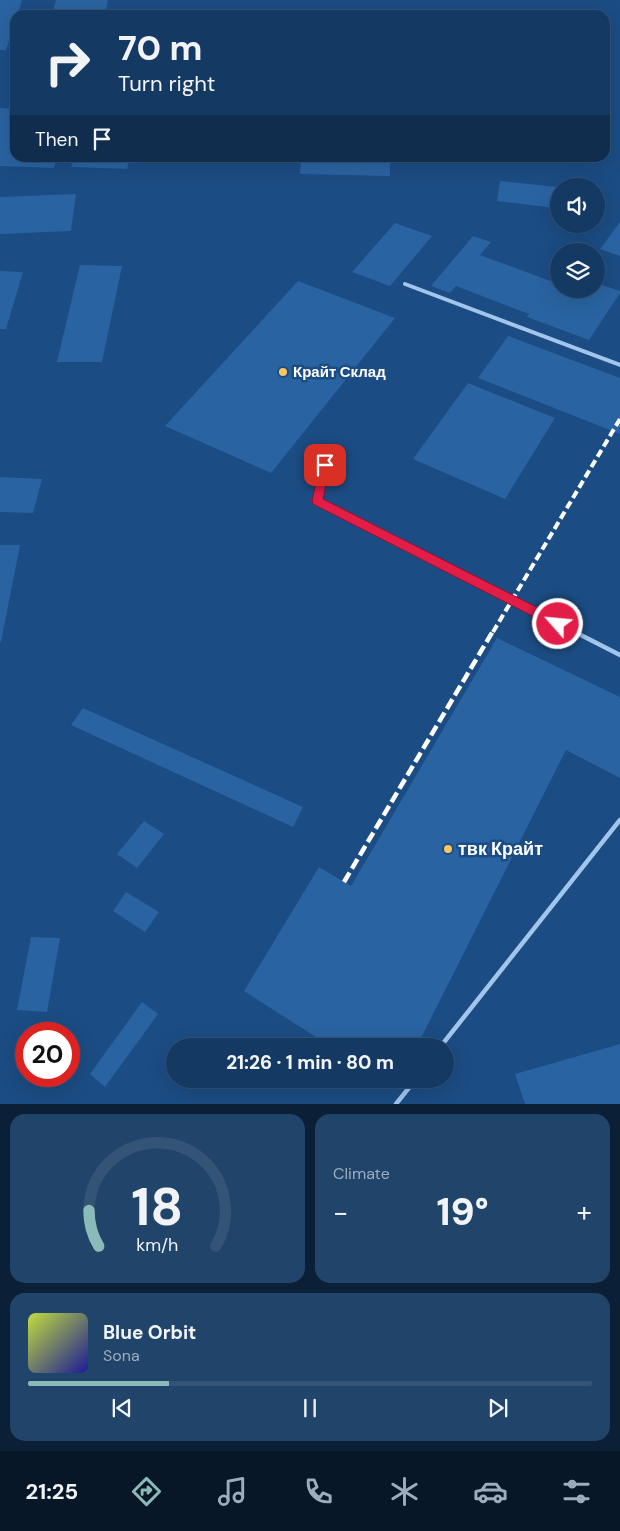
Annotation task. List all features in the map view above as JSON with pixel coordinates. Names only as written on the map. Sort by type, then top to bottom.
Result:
[{"type":"lane","points":[[405,284],[620,365]]},
{"type":"lane","points":[[325,465],[317,501],[620,655]]},
{"type":"lane","points":[[448,1038],[620,820]]},
{"type":"lane","points":[[396,1104],[409,1088]]},
{"type":"building","points":[[0,0],[22,0],[19,10],[10,10],[10,38],[6,50],[0,50]]},
{"type":"building","points":[[56,0],[108,0],[106,10],[53,10]]},
{"type":"building","points":[[440,9],[475,10],[440,10]]},
{"type":"building","points":[[0,108],[10,109],[10,162],[56,162],[54,168],[0,166]]},
{"type":"building","points":[[73,162],[129,162],[127,169],[71,167]]},
{"type":"building","points":[[301,162],[390,162],[390,176],[300,174]]},
{"type":"building","points":[[500,181],[550,186],[550,207],[497,201]]},
{"type":"building","points":[[76,194],[71,231],[0,234],[0,197]]},
{"type":"building","points":[[620,222],[620,256],[605,251],[604,243]]},
{"type":"building","points":[[395,223],[432,236],[390,286],[352,272]]},
{"type":"building","points":[[473,236],[491,242],[480,255],[550,281],[550,298],[605,298],[605,286],[620,291],[620,293],[589,340],[527,317],[529,314],[456,286],[450,293],[431,286]]},
{"type":"building","points":[[80,265],[122,266],[102,362],[57,362]]},
{"type":"building","points":[[0,271],[23,272],[6,329],[0,329]]},
{"type":"building","name":"Крайт Склад","points":[[298,281],[395,318],[271,473],[165,426]]},
{"type":"building","points":[[508,336],[620,378],[620,434],[478,378]]},
{"type":"building","points":[[468,383],[555,418],[505,499],[413,459]]},
{"type":"building","points":[[0,477],[42,479],[33,513],[0,512]]},
{"type":"building","points":[[0,545],[20,545],[1,642],[0,642]]},
{"type":"building","points":[[497,638],[620,697],[620,778],[566,750],[421,1038],[317,1038],[244,991],[319,867],[351,886]]},
{"type":"building","points":[[83,708],[303,807],[293,827],[71,725]]},
{"type":"building","points":[[144,821],[164,834],[137,868],[117,854]]},
{"type":"building","points":[[126,892],[159,912],[145,932],[113,911]]},
{"type":"building","points":[[31,937],[60,938],[47,1012],[17,1010]]},
{"type":"building","points":[[142,1002],[158,1014],[105,1087],[90,1074]]},
{"type":"building","points":[[620,1044],[620,1104],[525,1104],[515,1074]]},
{"type":"railway","points":[[493,632],[620,419]]},
{"type":"railway","points":[[344,882],[493,631]]},
{"type":"place","name":"Крайт Склад","points":[[283,372]]},
{"type":"place","name":"твк Крайт","points":[[448,849]]},
{"type":"route","points":[[325,465],[317,501],[558,624]]}]
